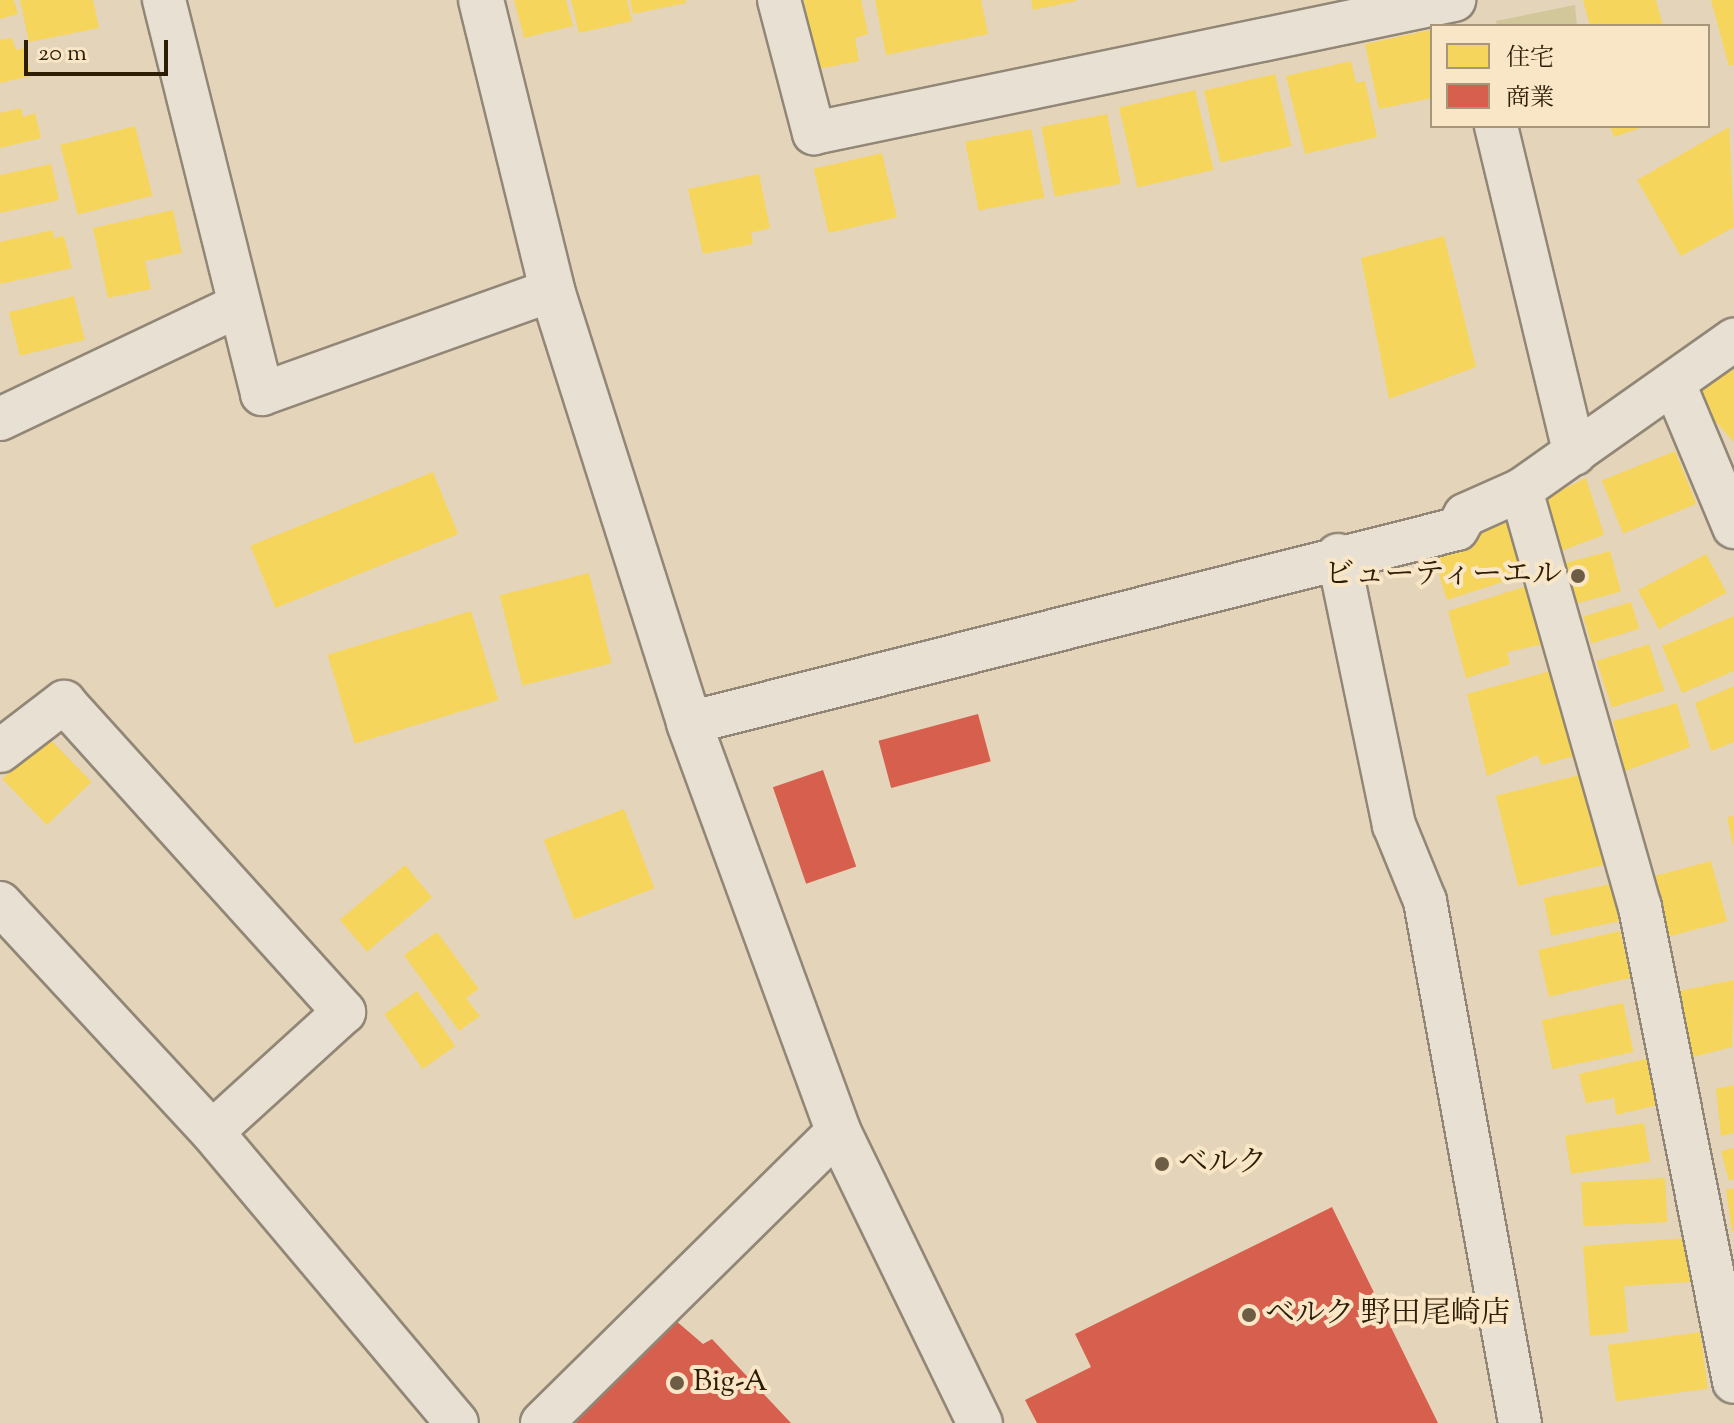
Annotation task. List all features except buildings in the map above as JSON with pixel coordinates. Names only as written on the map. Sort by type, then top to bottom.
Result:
[{"type":"street","points":[[164,0],[236,307],[262,394],[552,290]]},
{"type":"street","points":[[481,0],[552,290],[689,723],[838,1131],[980,1423]]},
{"type":"street","points":[[779,0],[814,133],[1454,0]]},
{"type":"street","points":[[1466,0],[1472,24]]},
{"type":"street","points":[[1496,128],[1575,454]]},
{"type":"street","points":[[0,419],[236,307]]},
{"type":"street","points":[[689,723],[1338,555],[1457,529],[1465,515],[1521,490],[1675,386],[1734,340]]},
{"type":"street","points":[[1675,386],[1734,527]]},
{"type":"street","points":[[1521,490],[1640,907],[1734,1382]]},
{"type":"street","points":[[1338,555],[1394,825],[1425,901],[1520,1423]]},
{"type":"street","points":[[0,751],[64,702],[344,1012],[212,1132]]},
{"type":"street","points":[[0,903],[212,1132],[457,1423]]},
{"type":"street","points":[[542,1423],[838,1131]]},
{"type":"shaded area","points":[[1575,5],[1577,24],[1497,24],[1496,21]]},
{"type":"place","name":"ビューティーエル","points":[[1578,576]]},
{"type":"place","name":"ベルク","points":[[1162,1164]]},
{"type":"place","name":"ベルク 野田尾崎店","points":[[1249,1315]]},
{"type":"place","name":"Big-A","points":[[677,1383]]}]
